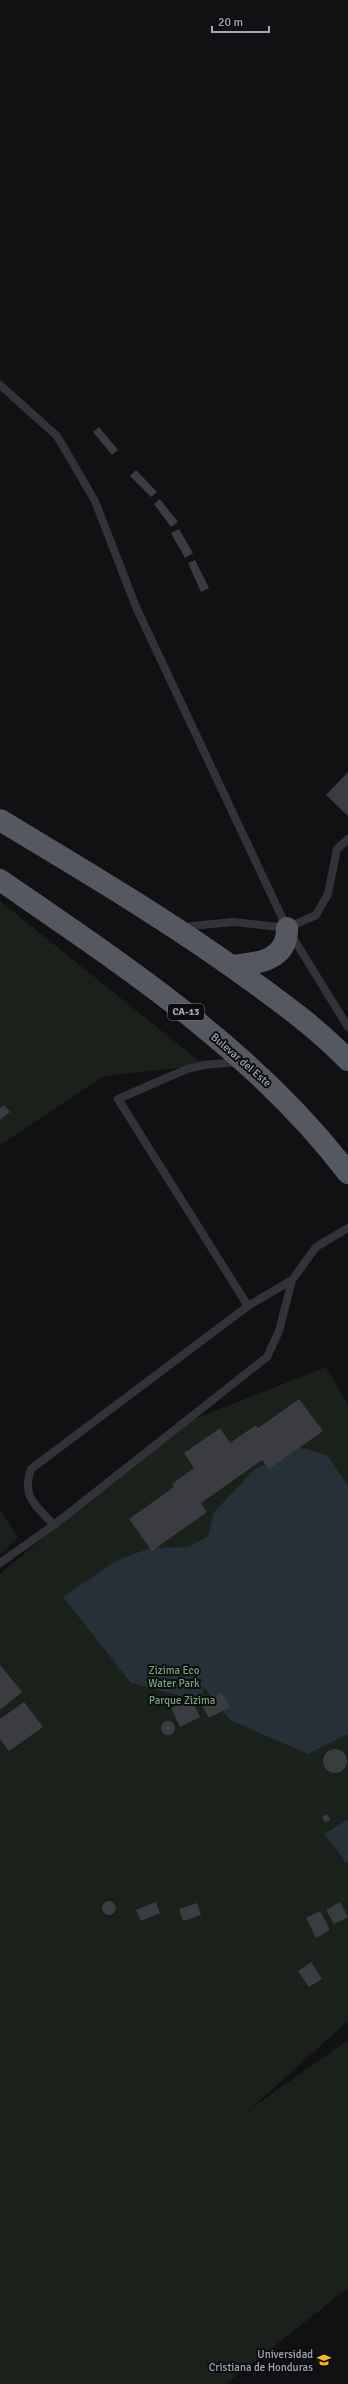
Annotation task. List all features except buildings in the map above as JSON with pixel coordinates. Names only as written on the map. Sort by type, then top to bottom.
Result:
[{"type":"highway","points":[[0,820],[175,927],[286,1006],[334,1045],[348,1060]]},
{"type":"highway","name":"Bulevar del Este","points":[[0,880],[188,1013],[285,1099],[348,1173]]},
{"type":"highway","points":[[231,966],[266,962],[284,947],[287,937],[287,928]]},
{"type":"lane","points":[[0,385],[57,436],[95,501],[136,607],[287,928],[348,1027]]},
{"type":"lane","points":[[175,927],[233,922],[287,928],[316,915],[328,894],[337,849],[348,839]]},
{"type":"lane","points":[[243,1062],[204,1065],[187,1069],[118,1099],[248,1306]]},
{"type":"lane","points":[[0,1563],[54,1525],[267,1358],[279,1332],[292,1280],[316,1247],[348,1228]]},
{"type":"lane","points":[[54,1525],[28,1498],[27,1480],[31,1469],[248,1306],[292,1280]]},
{"type":"green space","points":[[0,901],[204,1065],[104,1076],[0,1145]]},
{"type":"green space","points":[[326,1367],[348,1405],[348,2021],[250,2109],[348,2040],[348,2288],[226,2384],[0,2384],[0,1574],[177,1426]]},
{"type":"green space","points":[[0,1510],[18,1537],[0,1555]]},
{"type":"shaded area","points":[[298,1447],[327,1455],[348,1486],[348,1734],[308,1754],[230,1720],[204,1687],[200,1701],[131,1683],[63,1597],[116,1561],[150,1548],[189,1547],[208,1536],[214,1512],[254,1470]]},
{"type":"shaded area","points":[[348,1819],[348,1862],[346,1863],[325,1834]]},
{"type":"place","name":"Universidad Cristiana de Honduras","points":[[324,2360]]},
{"type":"park label","name":"Zizima Eco Water Park","points":[[174,1676]]},
{"type":"park label","name":"Parque Zizima","points":[[182,1700]]}]
